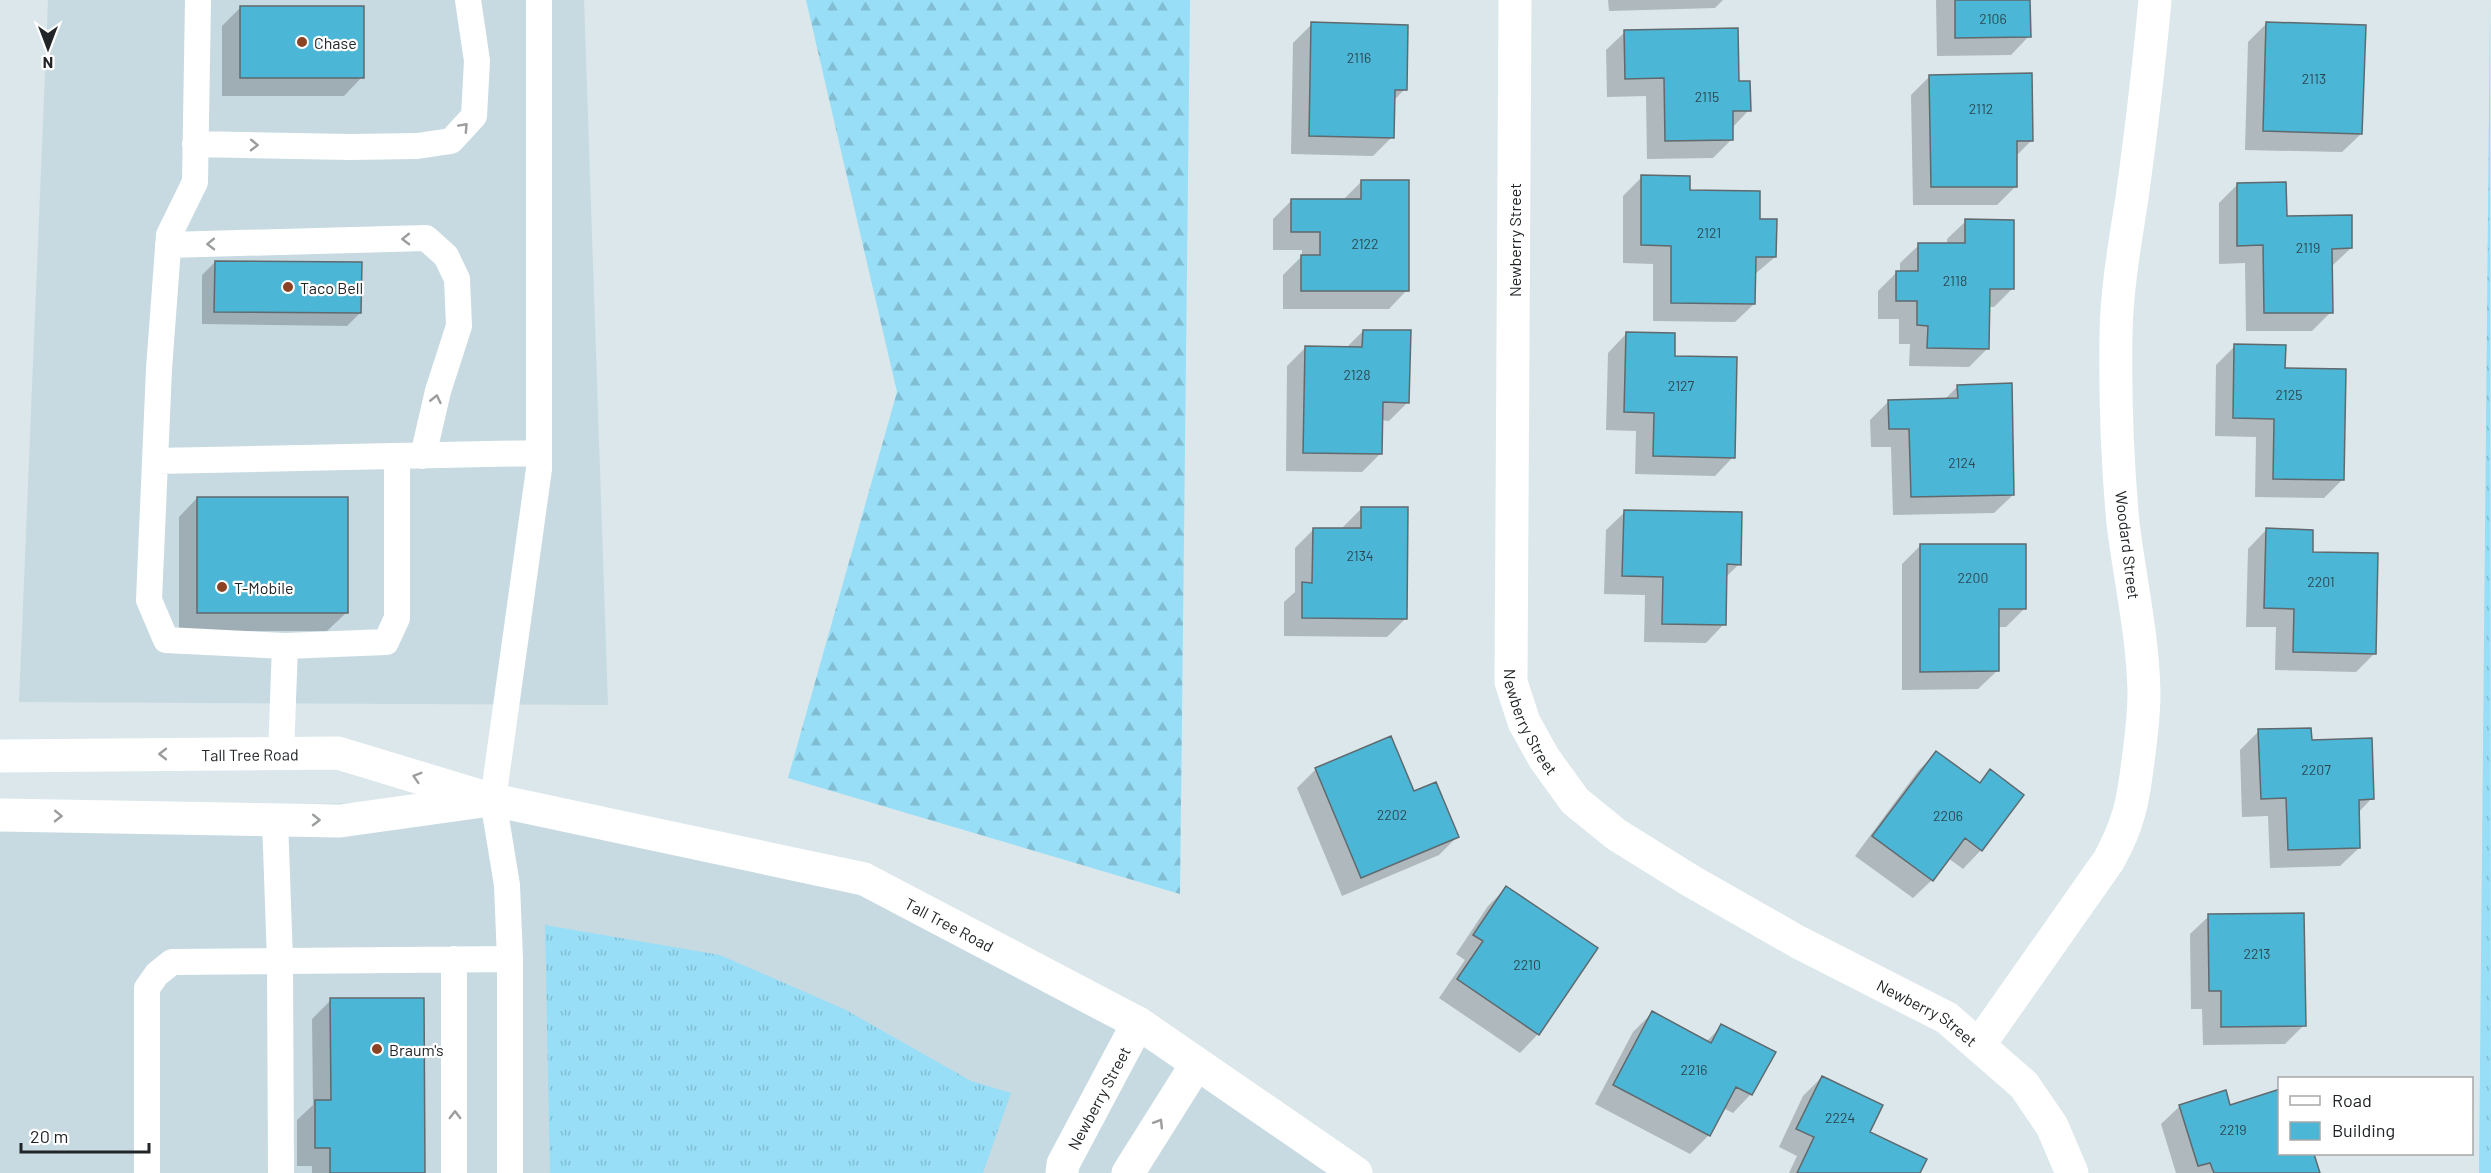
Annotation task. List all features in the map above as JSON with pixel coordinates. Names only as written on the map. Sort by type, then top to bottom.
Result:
[{"type":"street","name":"Newberry Street","points":[[1515,0],[1511,682],[1524,722],[1544,759],[1575,801],[1617,835],[1691,881],[1789,937],[1947,1018],[2025,1085],[2052,1126],[2072,1173]]},
{"type":"street","name":"Woodard Street","points":[[1979,1045],[2109,860],[2125,831],[2134,797],[2144,693],[2141,647],[2124,524],[2117,446],[2116,331],[2122,260],[2149,70],[2155,0]]},
{"type":"street","name":"Tall Tree Road","points":[[0,756],[338,753],[494,800],[864,879],[1138,1023],[1356,1173]]},
{"type":"street","name":"Tall Tree Road","points":[[0,814],[340,821],[494,800]]},
{"type":"street","name":"Newberry Street","points":[[1062,1173],[1063,1164],[1138,1023]]},
{"type":"street","points":[[1128,1173],[1196,1065]]},
{"type":"lane","points":[[198,0],[195,182],[169,235],[155,461],[149,600],[166,640],[285,646],[386,642],[397,618],[397,456]]},
{"type":"lane","points":[[195,144],[351,147],[417,146],[451,141],[474,116],[477,61],[468,0]]},
{"type":"lane","points":[[510,1173],[510,959],[507,885],[494,800],[538,469],[538,0]]},
{"type":"lane","points":[[168,245],[426,238],[446,256],[457,279],[459,326],[438,391],[423,456]]},
{"type":"lane","points":[[155,461],[538,453]]},
{"type":"lane","points":[[280,754],[285,646]]},
{"type":"lane","points":[[275,819],[280,961],[281,1173]]},
{"type":"lane","points":[[147,1173],[147,988],[157,974],[172,962],[510,959]]},
{"type":"lane","points":[[454,960],[454,1173]]},
{"type":"shaded area","points":[[48,0],[584,0],[608,705],[19,702]]},
{"type":"shaded area","points":[[493,800],[864,879],[1357,1173],[0,1173],[0,811]]},
{"type":"green space","points":[[806,0],[1190,0],[1180,894],[788,778],[897,392]]},
{"type":"green space","points":[[2490,0],[2491,1173],[2479,1173]]},
{"type":"green space","points":[[545,925],[720,955],[844,1009],[971,1081],[1011,1093],[983,1173],[550,1173]]},
{"type":"building","points":[[1955,0],[2030,0],[2031,37],[1955,38]]},
{"type":"building","name":"Chase","points":[[240,6],[364,6],[364,78],[240,78]]},
{"type":"building","points":[[1311,22],[1408,25],[1407,90],[1395,90],[1394,138],[1309,136]]},
{"type":"building","points":[[2266,22],[2366,25],[2362,134],[2263,131]]},
{"type":"building","points":[[1738,28],[1739,81],[1750,81],[1751,111],[1733,111],[1733,140],[1665,141],[1664,78],[1625,79],[1624,30]]},
{"type":"building","points":[[2032,73],[2033,141],[2017,141],[2017,187],[1931,187],[1929,75]]},
{"type":"building","points":[[1641,175],[1690,176],[1690,190],[1760,191],[1760,219],[1777,219],[1776,257],[1756,257],[1755,304],[1671,303],[1671,246],[1641,245]]},
{"type":"building","points":[[1361,180],[1409,180],[1409,291],[1301,291],[1301,255],[1320,255],[1320,232],[1291,232],[1291,199],[1361,199]]},
{"type":"building","points":[[2286,182],[2287,216],[2352,215],[2352,248],[2332,249],[2333,313],[2264,313],[2263,245],[2237,246],[2237,183]]},
{"type":"building","points":[[1965,219],[2014,220],[2014,289],[1990,289],[1989,349],[1927,348],[1928,326],[1917,325],[1917,301],[1896,301],[1896,271],[1918,271],[1918,243],[1965,243]]},
{"type":"building","name":"Taco Bell","points":[[215,261],[362,262],[361,313],[214,312]]},
{"type":"building","points":[[1363,330],[1411,330],[1409,403],[1383,402],[1382,454],[1303,453],[1305,346],[1362,347]]},
{"type":"building","points":[[1626,332],[1675,333],[1675,356],[1737,357],[1735,458],[1653,456],[1654,413],[1624,412]]},
{"type":"building","points":[[2234,344],[2286,345],[2285,368],[2346,369],[2344,480],[2273,479],[2274,419],[2233,418]]},
{"type":"building","points":[[2012,383],[2014,495],[1911,497],[1909,429],[1889,429],[1888,400],[1958,398],[1957,385]]},
{"type":"building","points":[[197,497],[348,497],[348,613],[197,613]]},
{"type":"building","points":[[1361,507],[1408,507],[1407,619],[1302,618],[1302,582],[1312,583],[1313,528],[1361,528]]},
{"type":"building","points":[[1624,510],[1742,512],[1741,565],[1727,564],[1726,625],[1662,624],[1663,577],[1622,576]]},
{"type":"building","points":[[2266,528],[2313,530],[2313,552],[2378,553],[2376,654],[2293,652],[2294,609],[2264,608]]},
{"type":"building","points":[[1920,544],[2026,544],[2026,609],[1999,609],[1999,671],[1920,672]]},
{"type":"building","points":[[2311,728],[2312,740],[2372,738],[2374,799],[2359,800],[2360,848],[2288,850],[2286,798],[2261,799],[2258,729]]},
{"type":"building","points":[[1391,736],[1414,791],[1436,782],[1459,837],[1361,878],[1315,768]]},
{"type":"building","points":[[1936,751],[1980,783],[1990,769],[2024,795],[1982,851],[1965,838],[1933,881],[1872,836]]},
{"type":"building","points":[[1506,886],[1598,948],[1539,1035],[1457,979],[1483,941],[1473,935]]},
{"type":"building","points":[[2304,913],[2306,1026],[2221,1027],[2221,991],[2209,991],[2208,914]]},
{"type":"building","name":"Braum's","points":[[330,998],[424,998],[425,1173],[330,1173],[330,1148],[315,1148],[315,1100],[331,1100]]},
{"type":"building","points":[[1652,1011],[1711,1043],[1721,1024],[1776,1052],[1752,1095],[1736,1087],[1710,1136],[1613,1085]]},
{"type":"building","points":[[1822,1076],[1883,1105],[1870,1132],[1927,1159],[1920,1173],[1797,1173],[1814,1137],[1796,1129]]},
{"type":"building","points":[[2226,1090],[2230,1105],[2278,1090],[2278,1155],[2314,1155],[2320,1173],[2214,1173],[2210,1163],[2198,1166],[2179,1105]]},
{"type":"place","name":"Chase","points":[[302,42]]},
{"type":"place","name":"Taco Bell","points":[[288,287]]},
{"type":"place","name":"T-Mobile","points":[[222,587]]},
{"type":"place","name":"Braum's","points":[[377,1049]]}]
